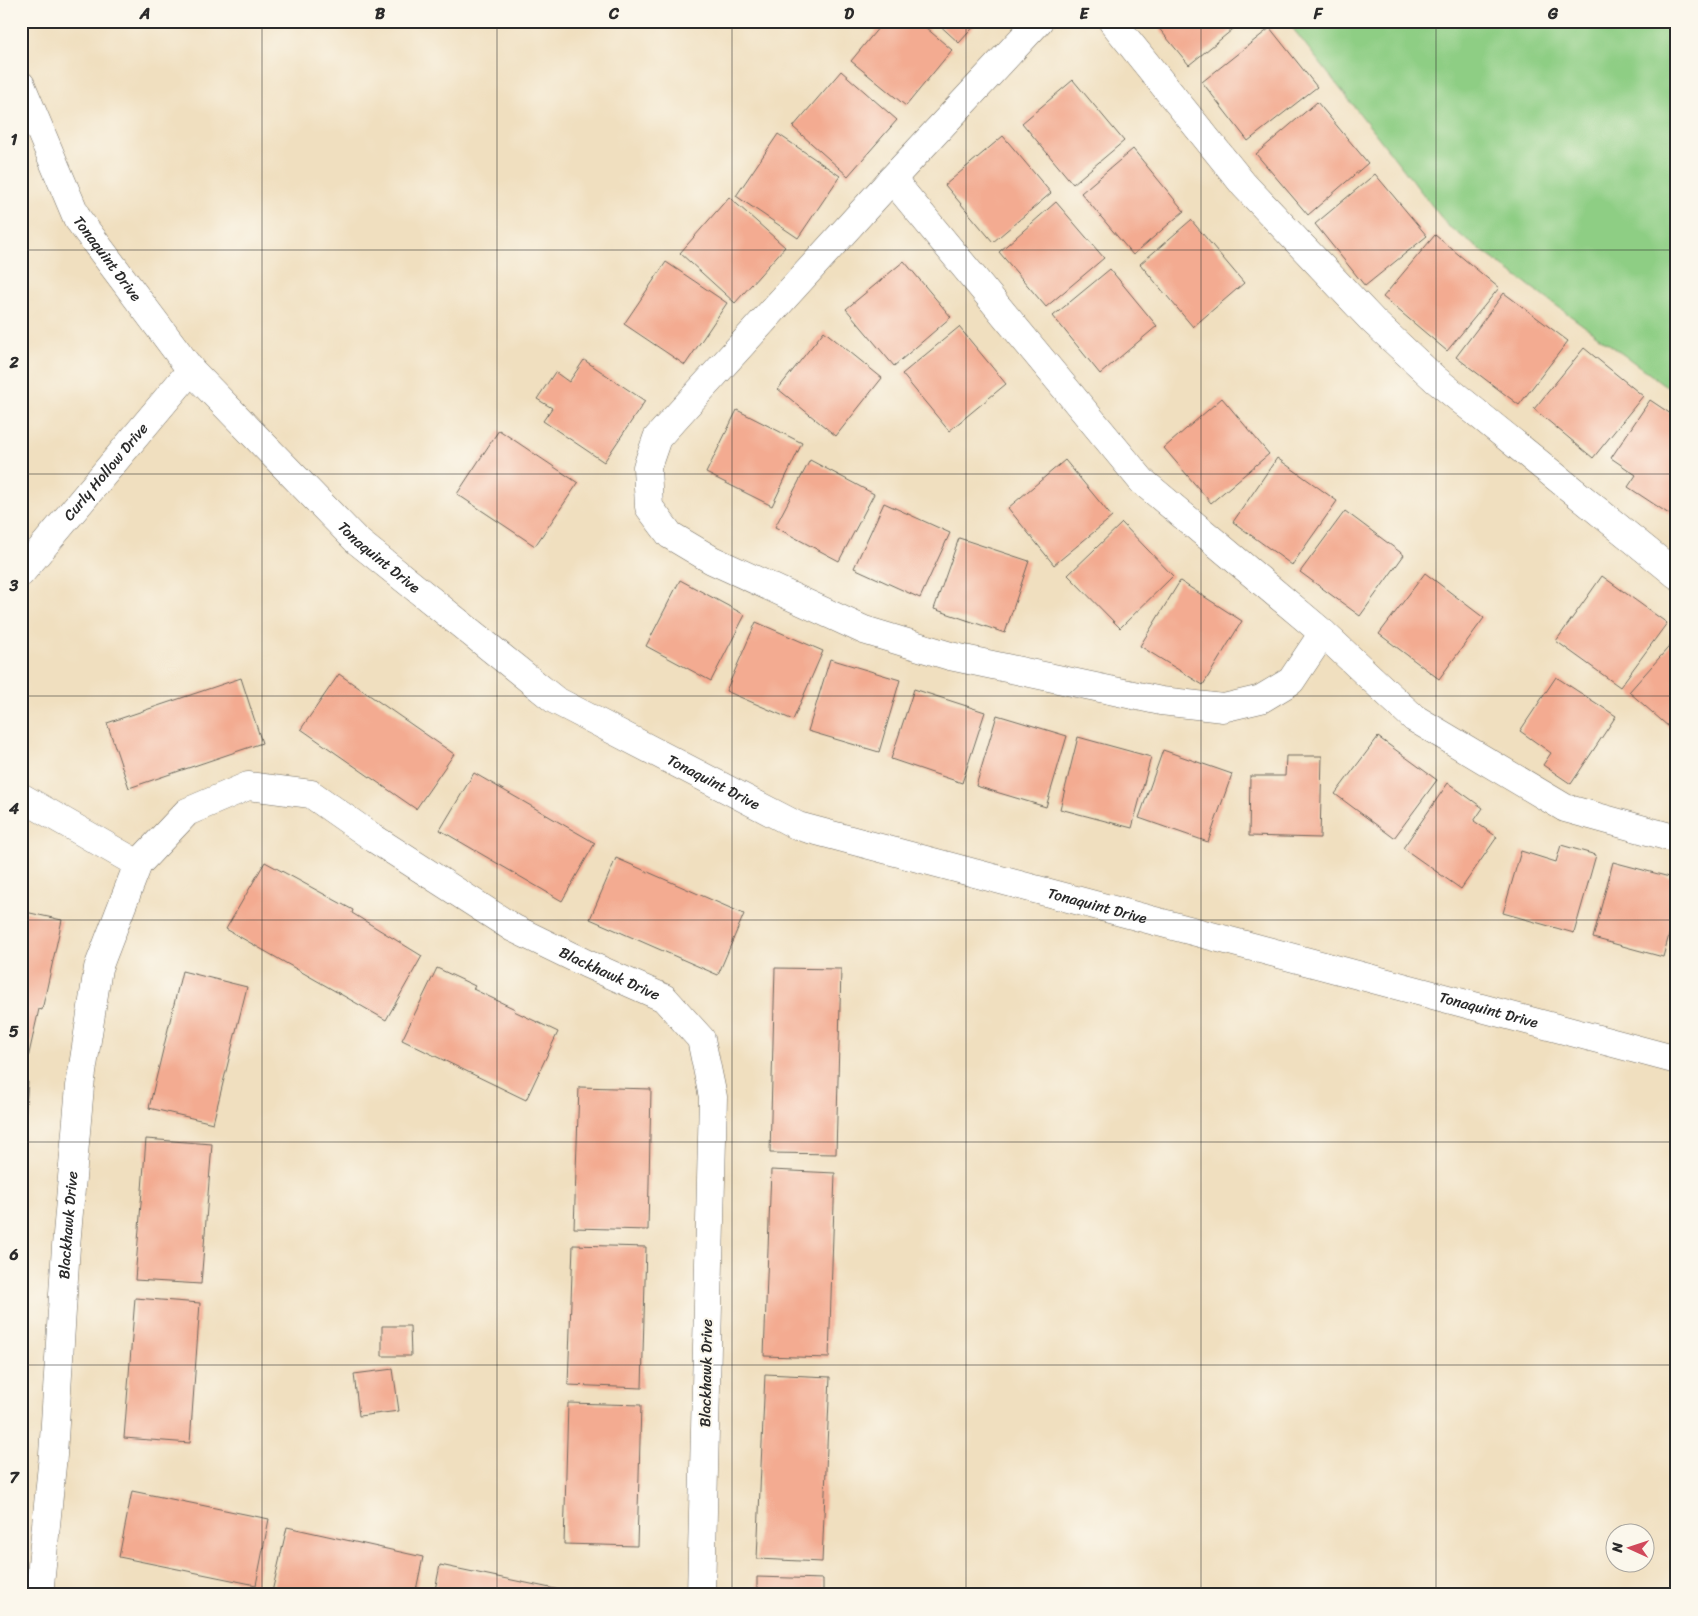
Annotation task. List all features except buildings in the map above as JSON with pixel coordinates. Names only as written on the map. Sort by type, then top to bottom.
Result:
[{"type":"street","points":[[1039,21],[892,179],[657,438],[647,467],[649,507],[670,535],[712,560],[864,630],[950,656],[1160,701],[1223,708],[1261,699],[1291,681],[1323,632]]},
{"type":"street","points":[[1112,21],[1244,185],[1373,321],[1435,379],[1677,575]]},
{"type":"street","name":"Tonaquint Drive","points":[[21,85],[77,218],[191,370],[356,540],[555,700],[798,826],[1677,1060]]},
{"type":"street","points":[[892,179],[1142,481],[1323,632],[1414,718],[1565,808],[1677,839]]},
{"type":"street","name":"Curly Hollow Drive","points":[[21,573],[191,370]]},
{"type":"street","name":"Blackhawk Drive","points":[[39,1595],[53,1455],[66,1246],[80,1086],[98,968],[138,864],[187,812],[248,786],[311,794],[375,839],[513,928],[587,964],[664,998],[701,1039],[713,1097],[701,1595]]},
{"type":"street","points":[[21,797],[138,864]]},
{"type":"green space","points":[[1287,21],[1677,21],[1677,394],[1448,226]]}]
